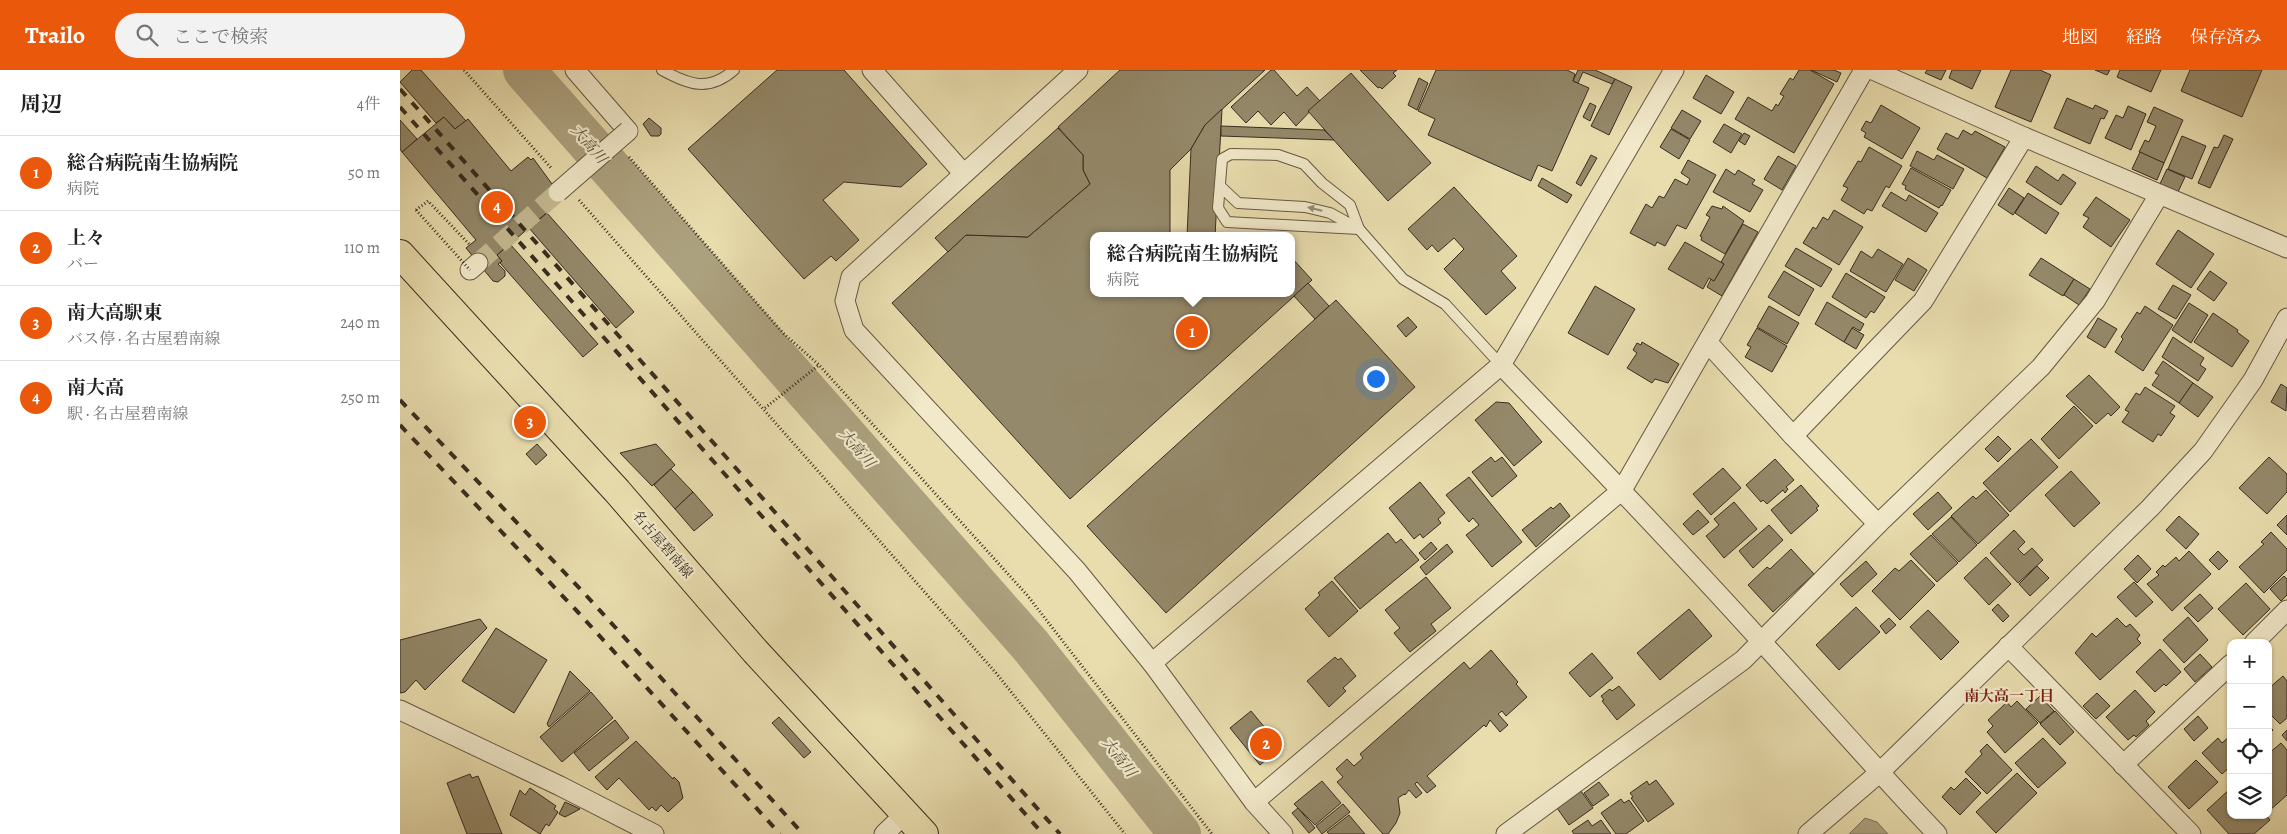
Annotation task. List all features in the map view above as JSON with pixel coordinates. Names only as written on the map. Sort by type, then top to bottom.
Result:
[{"type":"main road","name":"名古屋碧南線","points":[[400,254],[617,491],[755,651],[924,834]]},
{"type":"street","points":[[566,194],[628,131],[575,70]]},
{"type":"street","points":[[872,70],[963,173]]},
{"type":"street","points":[[1078,70],[850,277],[845,301],[854,330],[1077,571],[1152,663],[1254,802],[1283,834]]},
{"type":"street","points":[[1152,663],[1501,365],[1674,70]]},
{"type":"street","points":[[1254,802],[1622,490],[1864,70]]},
{"type":"street","points":[[1873,70],[2024,137],[2287,248]]},
{"type":"street","points":[[1793,436],[1923,301],[2024,137]]},
{"type":"street","points":[[1506,834],[1742,660],[1762,641],[1878,524],[2041,367],[2095,301],[2159,194]]},
{"type":"street","points":[[1808,834],[1878,773],[2150,508],[2204,451],[2253,380],[2287,318]]},
{"type":"street","points":[[1708,343],[1793,436],[1878,524]]},
{"type":"street","points":[[1501,365],[1622,490],[1762,641],[1878,773],[1937,834]]},
{"type":"street","points":[[2258,639],[2287,610]]},
{"type":"street","points":[[2008,646],[2191,834]]},
{"type":"street","points":[[2123,765],[2227,668]]},
{"type":"street","points":[[400,710],[560,786],[654,834]]},
{"type":"street","points":[[884,834],[906,813]]},
{"type":"lane","points":[[662,70],[682,81],[706,85],[723,80],[734,70]]},
{"type":"lane","points":[[1231,154],[1278,155],[1304,164],[1322,183],[1350,205],[1359,230],[1227,222],[1218,208],[1222,159],[1231,154]]},
{"type":"lane","points":[[1220,186],[1238,203],[1305,207],[1330,213],[1359,230],[1403,279],[1445,304],[1501,365]]},
{"type":"path","points":[[464,70],[555,173]]},
{"type":"path","points":[[624,152],[783,333],[819,365],[1027,595],[1212,834]]},
{"type":"path","points":[[566,194],[765,408],[996,673],[1125,834]]},
{"type":"path","points":[[428,200],[474,260],[416,210],[428,200]]},
{"type":"path","points":[[765,408],[819,365]]},
{"type":"shaded area","points":[[1865,818],[1877,822],[1888,834],[1849,834]]},
{"type":"building","points":[[412,70],[421,70],[466,121],[455,129],[444,117],[436,123],[400,82]]},
{"type":"building","points":[[777,70],[844,70],[927,164],[901,187],[844,182],[823,200],[859,240],[836,261],[831,256],[804,279],[688,149]]},
{"type":"building","points":[[1120,70],[1265,70],[1205,125],[1191,149],[1170,170],[1170,232],[1090,232],[1090,297],[1293,297],[1070,499],[892,303],[966,235],[1028,237],[1090,184],[1083,170],[1083,155],[1058,127]]},
{"type":"building","points":[[1271,70],[1274,70],[1297,96],[1307,87],[1320,101],[1296,126],[1284,112],[1271,125],[1258,111],[1246,123],[1231,107]]},
{"type":"building","points":[[1360,70],[1397,70],[1393,73],[1396,76],[1382,89],[1378,88]]},
{"type":"building","points":[[1436,70],[1567,70],[1575,74],[1573,81],[1589,88],[1552,171],[1538,165],[1531,181],[1428,135],[1435,119],[1418,111]]},
{"type":"building","points":[[1578,70],[1595,70],[1615,79],[1612,84],[1583,72],[1578,83],[1573,81]]},
{"type":"building","points":[[1799,70],[1810,70],[1834,84],[1794,153],[1735,119],[1748,97],[1772,111],[1776,104],[1778,106],[1784,96],[1780,94],[1790,78],[1793,80]]},
{"type":"building","points":[[1811,70],[1834,70],[1841,73],[1837,82]]},
{"type":"building","points":[[1927,70],[1946,70],[1941,80],[1925,73]]},
{"type":"building","points":[[1952,70],[1981,70],[1972,89],[1949,78]]},
{"type":"building","points":[[2011,70],[2040,70],[2051,75],[2031,122],[1995,107]]},
{"type":"building","points":[[2095,70],[2110,70],[2107,75]]},
{"type":"building","points":[[2120,70],[2161,70],[2151,92],[2117,77]]},
{"type":"building","points":[[2190,70],[2262,70],[2242,117],[2181,91]]},
{"type":"building","points":[[1351,73],[1431,163],[1388,201],[1308,111]]},
{"type":"building","points":[[1706,75],[1734,92],[1721,114],[1693,98]]},
{"type":"building","points":[[1419,78],[1428,83],[1417,110],[1408,105]]},
{"type":"building","points":[[1615,79],[1632,87],[1609,135],[1591,126]]},
{"type":"building","points":[[2067,98],[2093,109],[2095,105],[2108,111],[2104,119],[2101,118],[2090,144],[2054,128]]},
{"type":"building","points":[[1590,103],[1596,106],[1590,121],[1583,117]]},
{"type":"building","points":[[1881,105],[1920,128],[1902,159],[1864,137],[1866,133],[1861,130],[1866,121],[1871,123]]},
{"type":"building","points":[[2128,106],[2146,114],[2131,150],[2105,138],[2116,115],[2123,118]]},
{"type":"building","points":[[2154,107],[2183,120],[2164,163],[2139,152],[2145,140],[2149,142],[2156,126],[2147,122]]},
{"type":"building","points":[[1222,109],[1215,232],[1187,232],[1191,149],[1205,125]]},
{"type":"building","points":[[1682,110],[1701,121],[1690,139],[1671,128]]},
{"type":"building","points":[[444,117],[455,129],[468,119],[511,171],[528,157],[531,160],[533,158],[563,199],[497,255],[502,261],[498,264],[505,271],[505,276],[498,282],[493,281],[466,248],[476,240],[402,152]]},
{"type":"building","points":[[649,118],[661,128],[659,136],[651,136],[643,124]]},
{"type":"building","points":[[400,120],[417,139],[402,152],[400,149]]},
{"type":"building","points":[[1724,124],[1742,134],[1731,153],[1713,142]]},
{"type":"building","points":[[1221,126],[1324,130],[1334,140],[1221,136]]},
{"type":"building","points":[[1058,128],[1083,155],[1083,170],[1090,184],[1028,237],[966,235],[948,252],[935,238]]},
{"type":"building","points":[[1671,129],[1690,140],[1679,159],[1660,147]]},
{"type":"building","points":[[1963,130],[1972,135],[1975,131],[2005,147],[1987,178],[1937,149],[1946,133],[1958,139]]},
{"type":"building","points":[[1744,133],[1750,136],[1745,145],[1739,141]]},
{"type":"building","points":[[2224,135],[2233,139],[2210,188],[2198,183],[2214,147],[2218,148]]},
{"type":"building","points":[[2182,136],[2206,146],[2192,179],[2168,169]]},
{"type":"building","points":[[1869,147],[1902,166],[1889,188],[1886,186],[1872,211],[1867,209],[1864,214],[1841,200],[1848,188],[1843,186],[1858,161],[1861,162]]},
{"type":"building","points":[[1917,151],[1934,160],[1937,155],[1964,169],[1953,189],[1910,166]]},
{"type":"building","points":[[2140,152],[2164,163],[2157,180],[2132,169]]},
{"type":"building","points":[[1591,155],[1597,158],[1581,186],[1576,183]]},
{"type":"building","points":[[1778,156],[1796,166],[1782,190],[1764,179]]},
{"type":"building","points":[[1688,160],[1716,175],[1686,229],[1677,225],[1665,246],[1657,242],[1655,246],[1630,233],[1646,204],[1652,208],[1659,196],[1664,198],[1675,179],[1687,185],[1690,179],[1681,173]]},
{"type":"building","points":[[2036,166],[2058,181],[2063,174],[2076,183],[2061,205],[2026,182]]},
{"type":"building","points":[[1911,168],[1951,190],[1942,206],[1939,208],[1905,189],[1906,186],[1902,184]]},
{"type":"building","points":[[1726,169],[1735,175],[1738,170],[1755,180],[1752,184],[1763,190],[1750,212],[1713,192]]},
{"type":"building","points":[[2167,169],[2185,177],[2177,194],[2159,186]]},
{"type":"building","points":[[1542,178],[1572,195],[1567,203],[1538,186]]},
{"type":"building","points":[[1454,187],[1517,256],[1501,271],[1516,288],[1486,315],[1444,269],[1464,249],[1454,238],[1438,252],[1432,245],[1427,250],[1408,229]]},
{"type":"building","points":[[2009,188],[2024,198],[2013,215],[1998,205]]},
{"type":"building","points":[[1891,192],[1906,201],[1909,195],[1938,213],[1926,232],[1882,206]]},
{"type":"building","points":[[2028,193],[2059,213],[2046,234],[2015,213]]},
{"type":"building","points":[[2096,197],[2130,220],[2111,247],[2083,227],[2089,218],[2083,215]]},
{"type":"building","points":[[1712,206],[1722,209],[1723,206],[1744,221],[1725,254],[1701,240],[1702,237],[1700,236],[1710,217],[1706,215]]},
{"type":"building","points":[[1834,210],[1863,227],[1839,265],[1803,243],[1813,227],[1816,229],[1823,217],[1828,220]]},
{"type":"building","points":[[547,213],[634,312],[616,328],[529,228]]},
{"type":"building","points":[[1743,224],[1758,232],[1722,296],[1707,287],[1711,279],[1714,281],[1724,264],[1721,262]]},
{"type":"building","points":[[2178,230],[2214,254],[2191,288],[2156,264]]},
{"type":"building","points":[[1685,242],[1724,264],[1714,281],[1709,278],[1703,289],[1668,269]]},
{"type":"building","points":[[510,244],[598,344],[583,357],[500,263],[502,261],[497,255]]},
{"type":"building","points":[[1796,248],[1832,269],[1821,287],[1785,266]]},
{"type":"building","points":[[1878,249],[1903,264],[1886,292],[1850,271],[1861,251],[1872,258]]},
{"type":"building","points":[[1908,258],[1927,270],[1914,291],[1895,280]]},
{"type":"building","points":[[2041,258],[2074,279],[2063,296],[2029,275]]},
{"type":"building","points":[[1295,261],[1312,280],[1295,295]]},
{"type":"building","points":[[1784,271],[1814,289],[1799,316],[1768,297]]},
{"type":"building","points":[[2210,271],[2227,283],[2214,301],[2197,289]]},
{"type":"building","points":[[1846,273],[1885,297],[1874,313],[1871,311],[1866,318],[1832,297]]},
{"type":"building","points":[[2074,279],[2090,289],[2079,305],[2064,295]]},
{"type":"building","points":[[1308,283],[1329,306],[1315,319],[1295,295]]},
{"type":"building","points":[[2173,285],[2191,295],[2176,319],[2158,309]]},
{"type":"building","points":[[1595,286],[1635,309],[1608,355],[1568,333]]},
{"type":"building","points":[[1336,300],[1415,387],[1166,613],[1087,526]]},
{"type":"building","points":[[1827,302],[1864,324],[1860,331],[1853,327],[1844,342],[1815,324]]},
{"type":"building","points":[[2189,303],[2208,315],[2191,343],[2172,330]]},
{"type":"building","points":[[1769,306],[1799,323],[1787,344],[1757,327]]},
{"type":"building","points":[[2145,306],[2173,325],[2143,371],[2115,352],[2123,339],[2121,337],[2137,312],[2140,314]]},
{"type":"building","points":[[2213,313],[2238,330],[2237,332],[2249,341],[2232,367],[2194,342]]},
{"type":"building","points":[[1408,317],[1417,327],[1406,337],[1397,326]]},
{"type":"building","points":[[2098,318],[2117,329],[2105,348],[2087,337]]},
{"type":"building","points":[[1757,328],[1787,346],[1772,372],[1745,357],[1751,347],[1747,345]]},
{"type":"building","points":[[1852,328],[1864,335],[1856,349],[1844,342]]},
{"type":"building","points":[[2173,337],[2204,358],[2200,365],[2206,369],[2198,381],[2162,357]]},
{"type":"building","points":[[1642,342],[1679,364],[1668,383],[1655,379],[1652,383],[1627,368],[1637,353],[1633,350],[1637,343],[1641,345]]},
{"type":"building","points":[[2163,361],[2193,383],[2179,403],[2152,385],[2159,375],[2155,373]]},
{"type":"building","points":[[2089,375],[2120,407],[2111,416],[2108,413],[2096,424],[2066,396]]},
{"type":"building","points":[[2193,383],[2213,397],[2198,417],[2179,403]]},
{"type":"building","points":[[2281,384],[2287,388],[2286,411],[2271,402]]},
{"type":"building","points":[[2145,387],[2175,406],[2170,413],[2175,416],[2161,436],[2158,434],[2153,442],[2122,422],[2129,412],[2125,410],[2136,393],[2140,395]]},
{"type":"building","points":[[1496,402],[1509,403],[1542,442],[1514,466],[1475,420]]},
{"type":"building","points":[[2074,406],[2093,426],[2059,459],[2041,439]]},
{"type":"building","points":[[1998,436],[2011,449],[1998,462],[1985,449]]},
{"type":"building","points":[[2031,439],[2058,467],[2010,512],[1983,483]]},
{"type":"building","points":[[537,444],[547,455],[536,465],[526,454]]},
{"type":"building","points":[[656,444],[675,465],[652,486],[620,453]]},
{"type":"building","points":[[1491,457],[1495,462],[1502,457],[1517,476],[1492,497],[1472,472]]},
{"type":"building","points":[[2269,457],[2287,474],[2287,492],[2267,514],[2239,488]]},
{"type":"building","points":[[1775,459],[1794,480],[1786,487],[1788,489],[1785,493],[1783,490],[1767,504],[1763,500],[1761,502],[1746,485]]},
{"type":"building","points":[[1723,468],[1741,488],[1711,515],[1693,494]]},
{"type":"building","points":[[671,469],[693,492],[675,509],[654,485]]},
{"type":"building","points":[[2071,471],[2100,503],[2074,527],[2045,495]]},
{"type":"building","points":[[1469,477],[1522,542],[1492,567],[1466,535],[1479,525],[1473,518],[1469,522],[1446,495]]},
{"type":"building","points":[[1420,482],[1445,513],[1438,519],[1441,523],[1423,538],[1420,534],[1414,539],[1389,508]]},
{"type":"building","points":[[1801,485],[1819,506],[1816,508],[1818,510],[1791,534],[1771,510]]},
{"type":"building","points":[[1986,490],[2009,515],[1978,544],[1951,516],[1973,496],[1976,499]]},
{"type":"building","points":[[693,492],[713,515],[694,531],[675,509]]},
{"type":"building","points":[[1938,492],[1952,508],[1928,530],[1913,514]]},
{"type":"building","points":[[1734,502],[1757,529],[1724,558],[1706,536],[1719,525],[1714,519]]},
{"type":"building","points":[[1560,503],[1570,516],[1536,547],[1522,530],[1551,507],[1553,509]]},
{"type":"building","points":[[1698,510],[1709,522],[1693,535],[1683,524]]},
{"type":"building","points":[[2287,515],[2287,535],[2277,525]]},
{"type":"building","points":[[2179,516],[2199,534],[2186,549],[2166,530]]},
{"type":"building","points":[[1951,517],[1977,545],[1959,562],[1932,534]]},
{"type":"building","points":[[1769,525],[1783,540],[1753,568],[1739,551]]},
{"type":"building","points":[[2014,530],[2025,542],[2018,549],[2024,555],[2032,548],[2043,560],[2018,583],[1990,553]]},
{"type":"building","points":[[2271,532],[2287,549],[2287,570],[2264,593],[2239,567],[2264,544],[2261,542]]},
{"type":"building","points":[[1388,533],[1396,543],[1401,539],[1419,560],[1360,609],[1334,578]]},
{"type":"building","points":[[1931,535],[1958,563],[1937,582],[1910,554]]},
{"type":"building","points":[[1431,542],[1437,549],[1425,560],[1419,553]]},
{"type":"building","points":[[1447,544],[1453,552],[1426,575],[1420,567]]},
{"type":"building","points":[[1791,549],[1814,574],[1773,612],[1748,585],[1767,567],[1770,569]]},
{"type":"building","points":[[2189,551],[2211,574],[2172,611],[2147,584],[2159,575],[2156,572],[2163,565],[2165,567],[2176,557],[2179,561]]},
{"type":"building","points":[[2218,551],[2228,561],[2219,570],[2209,560]]},
{"type":"building","points":[[2138,555],[2151,569],[2137,583],[2124,569]]},
{"type":"building","points":[[1986,557],[2011,584],[1989,605],[1964,578]]},
{"type":"building","points":[[1911,560],[1935,585],[1900,620],[1872,591],[1895,568],[1899,571]]},
{"type":"building","points":[[1866,561],[1877,574],[1852,597],[1840,584]]},
{"type":"building","points":[[2037,566],[2049,578],[2030,596],[2019,584]]},
{"type":"building","points":[[2284,576],[2287,579],[2287,595],[2281,601],[2270,589]]},
{"type":"building","points":[[1426,577],[1451,608],[1431,624],[1436,631],[1410,652],[1394,633],[1400,628],[1385,610]]},
{"type":"building","points":[[1332,581],[1358,611],[1329,637],[1305,609],[1320,595],[1318,593]]},
{"type":"building","points":[[2134,582],[2153,602],[2136,617],[2117,597]]},
{"type":"building","points":[[2246,583],[2270,609],[2243,635],[2218,609]]},
{"type":"building","points":[[2200,594],[2213,608],[2198,622],[2184,608]]},
{"type":"building","points":[[1998,604],[2009,616],[2003,622],[1992,610]]},
{"type":"building","points":[[1856,607],[1880,632],[1839,670],[1816,645]]},
{"type":"building","points":[[1689,609],[1712,636],[1660,680],[1637,653]]},
{"type":"building","points":[[1928,610],[1959,642],[1941,660],[1910,627]]},
{"type":"building","points":[[2188,617],[2208,640],[2184,663],[2163,640]]},
{"type":"building","points":[[1889,618],[1896,625],[1886,634],[1880,626]]},
{"type":"building","points":[[2117,618],[2126,627],[2130,624],[2140,635],[2137,639],[2141,643],[2100,680],[2075,653],[2092,633],[2096,637]]},
{"type":"building","points":[[480,619],[487,628],[425,690],[416,680],[405,692],[400,693],[400,640]]},
{"type":"building","points":[[496,628],[547,660],[514,713],[462,681]]},
{"type":"building","points":[[2160,649],[2181,672],[2166,686],[2164,684],[2155,692],[2136,672]]},
{"type":"building","points":[[1491,650],[1518,682],[1516,684],[1527,697],[1506,716],[1502,711],[1498,714],[1508,725],[1500,732],[1490,720],[1486,727],[1484,725],[1427,776],[1436,786],[1427,793],[1417,782],[1415,784],[1422,793],[1416,798],[1409,790],[1405,795],[1398,798],[1400,813],[1396,823],[1388,834],[1383,834],[1337,782],[1343,777],[1336,769],[1347,759],[1354,766],[1363,758],[1360,754],[1464,662],[1470,669]]},
{"type":"building","points":[[1592,653],[1613,678],[1590,697],[1569,673]]},
{"type":"building","points":[[2200,654],[2212,667],[2195,682],[2184,669]]},
{"type":"building","points":[[1335,657],[1338,660],[1341,658],[1356,676],[1343,688],[1346,691],[1329,707],[1307,681]]},
{"type":"building","points":[[570,671],[590,691],[549,727],[547,724]]},
{"type":"building","points":[[2283,676],[2287,681],[2287,718],[2280,724],[2272,716],[2272,686]]},
{"type":"building","points":[[1619,686],[1635,705],[1617,720],[1602,701],[1604,700],[1601,696],[1610,689],[1612,691]]},
{"type":"building","points":[[2135,690],[2155,712],[2146,721],[2149,725],[2136,737],[2134,735],[2128,740],[2106,717]]},
{"type":"building","points":[[591,692],[613,718],[562,762],[540,737]]},
{"type":"building","points":[[2097,693],[2110,706],[2096,719],[2083,706]]},
{"type":"building","points":[[2040,696],[2054,711],[2040,723],[2026,709]]},
{"type":"building","points":[[2017,701],[2038,723],[2005,753],[1987,732],[1993,726],[1988,720],[2007,702],[2011,707]]},
{"type":"building","points":[[1251,711],[1281,747],[1260,765],[1230,728]]},
{"type":"building","points":[[2055,711],[2074,732],[2060,745],[2040,724]]},
{"type":"building","points":[[2198,716],[2208,728],[2194,741],[2184,729]]},
{"type":"building","points":[[779,717],[811,752],[804,758],[772,723]]},
{"type":"building","points":[[615,720],[629,738],[589,771],[574,753]]},
{"type":"building","points":[[2287,730],[2287,741],[2282,735]]},
{"type":"building","points":[[2043,738],[2066,763],[2038,788],[2015,763]]},
{"type":"building","points":[[2218,738],[2222,743],[2227,739],[2227,770],[2222,774],[2202,753]]},
{"type":"building","points":[[636,741],[673,779],[674,777],[679,782],[683,798],[668,812],[661,805],[656,811],[652,807],[649,810],[619,778],[607,790],[595,777]]},
{"type":"building","points":[[2281,743],[2287,750],[2287,795],[2272,808],[2272,774],[2272,751]]},
{"type":"building","points":[[1987,744],[2012,770],[1987,794],[1965,772],[1982,754],[1980,751]]},
{"type":"building","points":[[2196,760],[2218,782],[2189,809],[2168,787]]},
{"type":"building","points":[[2017,773],[2037,793],[1996,833],[1976,812]]},
{"type":"building","points":[[470,774],[472,778],[478,776],[502,834],[467,834],[447,783]]},
{"type":"building","points":[[1966,778],[1981,793],[1960,815],[1942,797],[1951,787],[1954,790]]},
{"type":"building","points":[[1656,780],[1674,804],[1648,822],[1631,798],[1633,797],[1630,793],[1647,781],[1649,785]]},
{"type":"building","points":[[1322,781],[1341,803],[1315,825],[1294,804]]},
{"type":"building","points":[[1599,782],[1609,795],[1593,806],[1584,793]]},
{"type":"building","points":[[530,788],[556,806],[554,809],[558,812],[549,826],[546,824],[540,834],[510,815],[520,790],[525,795]]},
{"type":"building","points":[[1581,791],[1593,808],[1569,825],[1557,808]]},
{"type":"building","points":[[2227,792],[2227,819],[2270,820],[2254,834],[2229,834],[2207,810]]},
{"type":"building","points":[[1621,799],[1624,803],[1629,800],[1644,821],[1626,834],[1616,834],[1601,813]]},
{"type":"building","points":[[565,802],[580,809],[565,817],[559,814]]},
{"type":"building","points":[[1343,804],[1350,812],[1322,834],[1316,826]]},
{"type":"building","points":[[1298,808],[1315,828],[1309,833],[1292,813]]},
{"type":"building","points":[[1349,815],[1365,834],[1329,834],[1327,832]]},
{"type":"building","points":[[1588,820],[1592,826],[1601,820],[1611,834],[1574,834],[1572,831]]},
{"type":"waterway","name":"大高川","points":[[524,70],[1031,646],[1180,834]]},
{"type":"tunnel","points":[[478,263],[558,192]]},
{"type":"railway","points":[[400,89],[1060,834]]},
{"type":"railway","points":[[400,107],[1043,834]]},
{"type":"railway","points":[[400,400],[584,593],[803,834]]},
{"type":"railway","points":[[400,425],[576,610],[780,834]]},
{"type":"place","name":"南大高","points":[[497,207]]},
{"type":"place","name":"総合病院南生協病院","points":[[1192,332]]},
{"type":"place","name":"南大高駅東","points":[[530,422]]},
{"type":"place","name":"上々","points":[[1266,744]]},
{"type":"district","name":"南大高一丁目","points":[[2009,696]]}]
